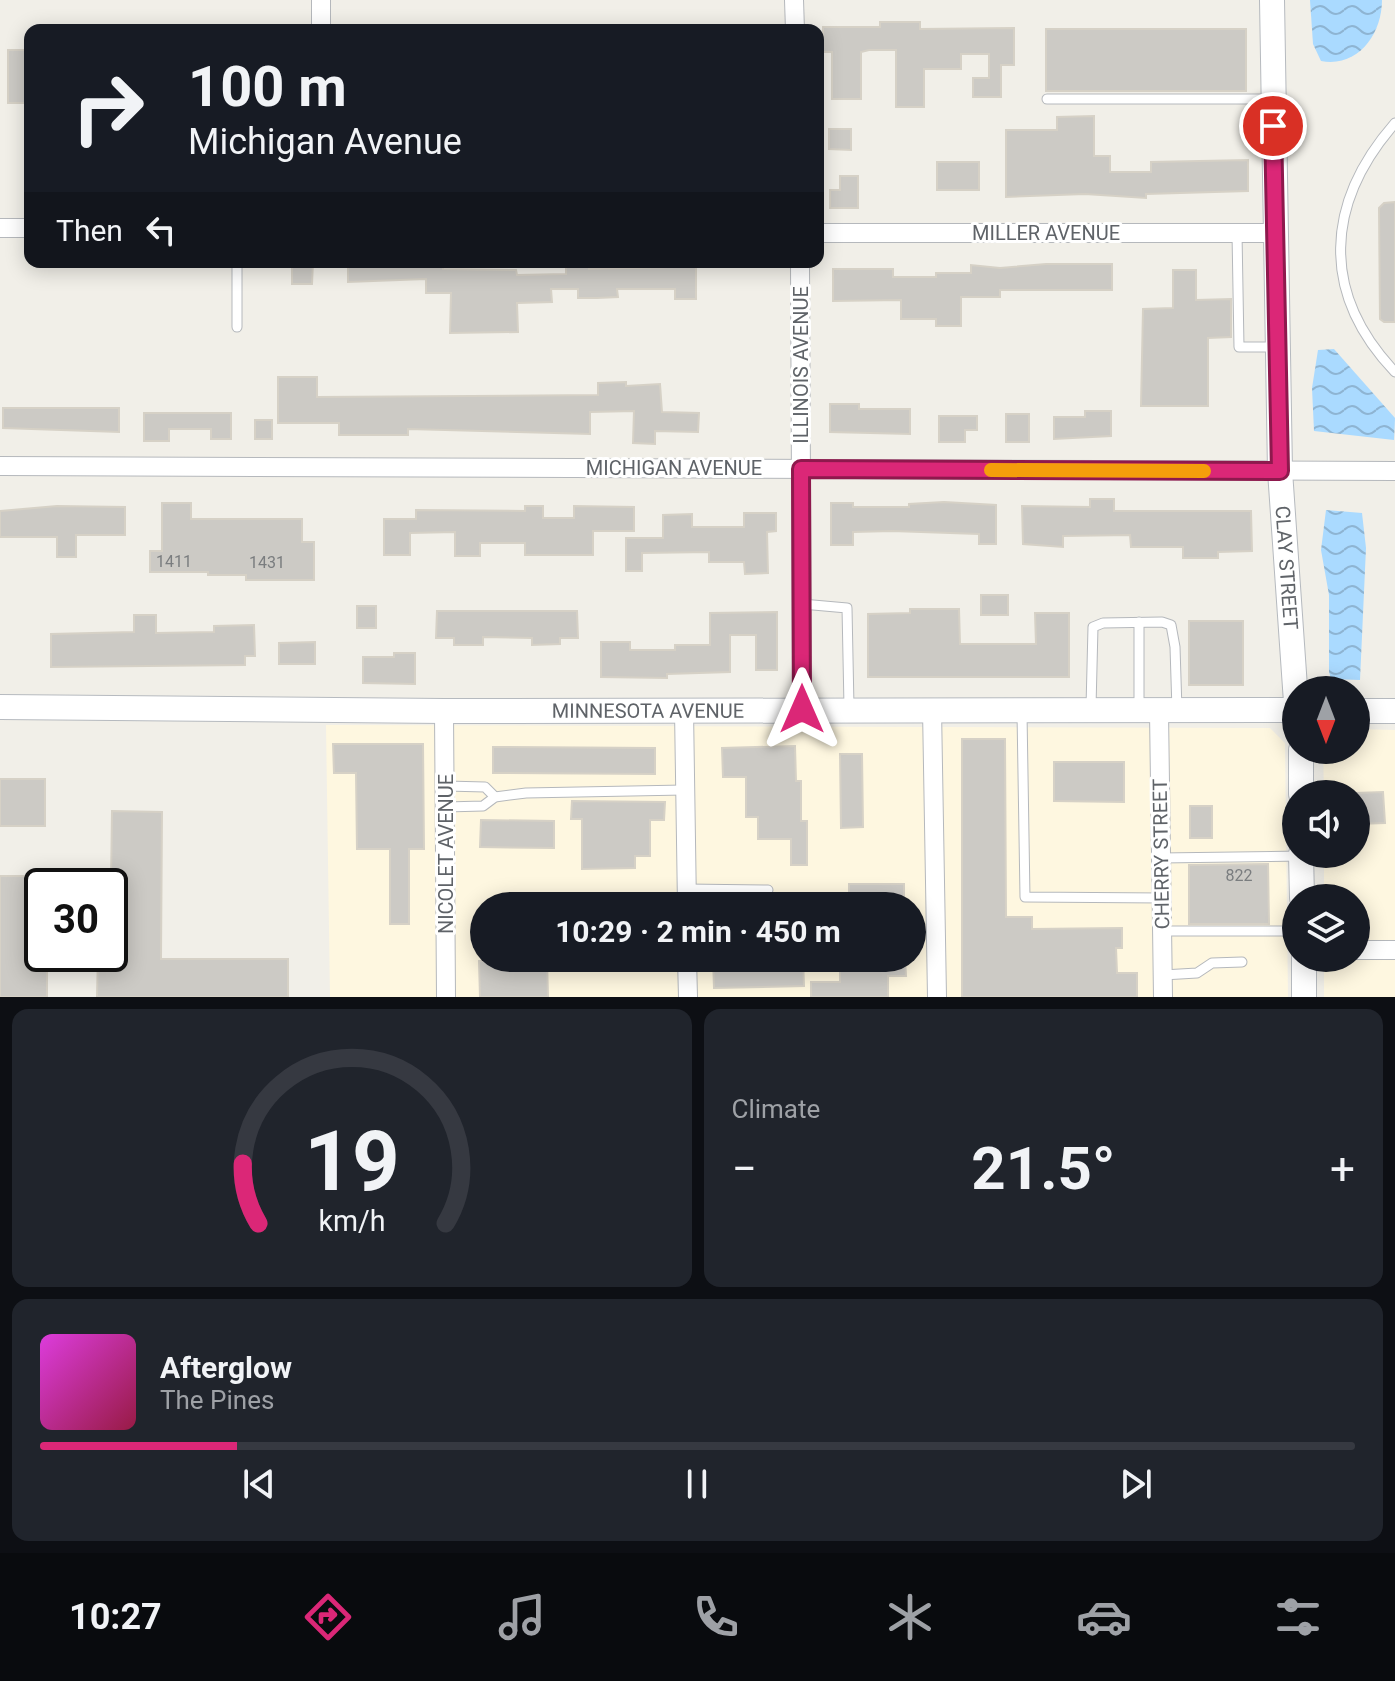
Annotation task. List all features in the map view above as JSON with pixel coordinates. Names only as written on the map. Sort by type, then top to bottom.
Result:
[{"type":"street","points":[[321,0],[321,24]]},
{"type":"street","points":[[794,0],[795,24]]},
{"type":"street","name":"CLAY STREET","points":[[1272,0],[1280,471],[1294,676]]},
{"type":"street","points":[[0,228],[24,228]]},
{"type":"street","name":"MILLER AVENUE","points":[[824,233],[1274,233]]},
{"type":"street","name":"ILLINOIS AVENUE","points":[[800,268],[802,709]]},
{"type":"street","name":"MICHIGAN AVENUE","points":[[0,466],[1395,471]]},
{"type":"street","name":"MINNESOTA AVENUE","points":[[0,707],[444,711],[1282,710]]},
{"type":"street","points":[[932,709],[937,997]]},
{"type":"street","points":[[684,710],[687,892]]},
{"type":"street","name":"NICOLET AVENUE","points":[[444,711],[446,997]]},
{"type":"street","points":[[1370,711],[1395,711]]},
{"type":"street","name":"CHERRY STREET","points":[[1158,712],[1163,997]]},
{"type":"street","points":[[1370,950],[1395,950]]},
{"type":"street","points":[[687,972],[688,997]]},
{"type":"street","points":[[1304,972],[1304,997]]},
{"type":"lane","points":[[1047,99],[1273,99]]},
{"type":"lane","points":[[1395,123],[1372,149],[1347,205],[1341,258],[1342,287],[1354,318],[1376,352],[1395,372]]},
{"type":"lane","points":[[1237,233],[1239,347],[1277,347]]},
{"type":"lane","points":[[237,268],[237,327]]},
{"type":"lane","points":[[802,604],[847,608],[849,709]]},
{"type":"lane","points":[[1139,622],[1158,712]]},
{"type":"lane","points":[[1091,711],[1093,627],[1103,623],[1139,622],[1171,625],[1175,647],[1158,712]]},
{"type":"lane","points":[[1022,710],[1025,897],[1162,898]]},
{"type":"lane","points":[[446,786],[485,787],[495,797]]},
{"type":"lane","points":[[446,807],[483,806],[495,797],[526,793],[684,790]]},
{"type":"lane","points":[[1161,858],[1282,855]]},
{"type":"lane","points":[[745,892],[768,890]]},
{"type":"lane","points":[[1162,931],[1282,931]]},
{"type":"lane","points":[[1163,975],[1197,973],[1212,963],[1242,962]]},
{"type":"shaded area","points":[[326,725],[1270,728],[1282,740],[1282,764],[1285,764],[1285,780],[1282,780],[1282,868],[1286,868],[1287,884],[1282,884],[1282,972],[1288,972],[1288,997],[330,997]]},
{"type":"shaded area","points":[[1370,729],[1395,730],[1395,997],[1324,997],[1324,972],[1370,972],[1370,884],[1324,884],[1324,868],[1370,868],[1370,780],[1324,780],[1323,764],[1370,764]]},
{"type":"water","points":[[1310,0],[1382,0],[1378,25],[1357,54],[1334,62],[1321,61],[1313,44]]},
{"type":"water","points":[[1334,349],[1395,418],[1394,440],[1314,431],[1312,388],[1318,350]]},
{"type":"water","points":[[1326,510],[1362,513],[1366,548],[1360,676],[1330,676],[1329,595],[1321,550]]},
{"type":"building","points":[[880,22],[920,22],[920,29],[1014,28],[1014,65],[1001,65],[1001,97],[973,97],[973,78],[989,78],[989,54],[961,54],[961,69],[924,69],[924,107],[896,107],[896,50],[869,50],[861,52],[861,99],[832,99],[832,52],[824,52],[824,27],[880,27]]},
{"type":"building","points":[[1046,29],[1246,29],[1246,91],[1046,91]]},
{"type":"building","points":[[8,50],[24,50],[24,103],[8,103]]},
{"type":"building","points":[[1094,116],[1094,156],[1110,156],[1110,172],[1151,172],[1151,162],[1248,160],[1248,191],[1146,194],[1146,198],[1085,194],[1006,197],[1006,130],[1057,130],[1057,117]]},
{"type":"building","points":[[829,129],[851,129],[851,150],[829,149]]},
{"type":"building","points":[[937,162],[979,162],[979,190],[937,190]]},
{"type":"building","points":[[840,176],[858,176],[858,208],[830,208],[830,190],[840,190]]},
{"type":"building","points":[[1395,202],[1395,322],[1384,322],[1380,319],[1379,208],[1384,203]]},
{"type":"building","points":[[1112,264],[1112,290],[1000,290],[1000,297],[961,297],[961,326],[936,326],[936,319],[901,319],[901,300],[833,301],[833,269],[893,269],[893,277],[936,277],[936,273],[971,273],[971,265],[1000,268]]},
{"type":"building","points":[[292,268],[313,268],[312,284],[292,284]]},
{"type":"building","points":[[348,268],[516,270],[517,275],[566,274],[566,268],[696,268],[696,299],[675,299],[675,289],[617,289],[618,297],[578,298],[578,289],[551,289],[552,302],[517,303],[518,332],[450,333],[451,293],[426,293],[426,279],[348,282]]},
{"type":"building","points":[[1173,270],[1196,270],[1196,300],[1231,299],[1231,337],[1208,338],[1208,406],[1141,406],[1143,309],[1173,308]]},
{"type":"building","points":[[278,377],[317,377],[317,397],[598,395],[598,383],[626,382],[626,386],[660,384],[662,412],[699,413],[698,432],[655,431],[655,444],[633,443],[634,411],[590,412],[590,434],[408,429],[408,435],[339,435],[339,423],[278,423]]},
{"type":"building","points":[[830,404],[859,404],[859,409],[910,409],[910,434],[830,432]]},
{"type":"building","points":[[3,408],[119,408],[119,432],[3,428]]},
{"type":"building","points":[[1085,411],[1111,411],[1111,436],[1054,439],[1054,417],[1085,417]]},
{"type":"building","points":[[144,413],[231,413],[231,439],[211,439],[211,429],[169,429],[169,441],[144,441]]},
{"type":"building","points":[[1006,414],[1029,414],[1029,442],[1006,442]]},
{"type":"building","points":[[939,416],[977,416],[977,430],[965,430],[965,442],[939,442]]},
{"type":"building","points":[[255,420],[272,420],[272,439],[255,439]]},
{"type":"building","points":[[1090,499],[1114,499],[1114,511],[1251,511],[1252,551],[1218,552],[1218,558],[1183,558],[1183,547],[1131,547],[1130,535],[1063,536],[1063,547],[1023,544],[1022,506],[1090,507]]},
{"type":"building","points":[[944,502],[996,505],[996,544],[979,544],[979,534],[892,531],[853,532],[853,545],[831,545],[831,503],[853,503],[853,507],[909,507],[909,504]]},
{"type":"building","points":[[162,503],[191,503],[191,519],[302,519],[302,542],[314,542],[314,580],[246,580],[246,575],[150,572],[150,551],[162,551]]},
{"type":"building","points":[[57,506],[125,507],[125,535],[76,535],[76,557],[57,557],[57,537],[0,537],[0,511]]},
{"type":"building","points":[[525,506],[543,506],[543,518],[574,518],[574,506],[634,507],[634,531],[593,531],[593,555],[525,555],[525,543],[480,543],[480,556],[455,556],[455,532],[410,533],[410,555],[384,555],[384,519],[416,519],[416,510],[525,511]]},
{"type":"building","points":[[744,513],[776,513],[776,531],[767,532],[768,573],[745,574],[744,562],[709,562],[709,552],[642,553],[642,571],[626,571],[626,538],[663,538],[663,515],[692,514],[692,527],[744,527]]},
{"type":"building","points":[[981,595],[1008,595],[1008,615],[981,615]]},
{"type":"building","points":[[357,606],[376,606],[376,628],[357,628]]},
{"type":"building","points":[[910,609],[959,609],[960,644],[1036,644],[1035,613],[1069,613],[1069,677],[868,677],[868,614],[910,613]]},
{"type":"building","points":[[437,611],[577,611],[578,638],[560,638],[560,644],[532,645],[532,638],[483,637],[483,645],[454,645],[454,638],[436,638]]},
{"type":"building","points":[[777,612],[777,670],[756,670],[756,635],[730,635],[730,672],[667,674],[667,678],[601,677],[601,642],[630,642],[630,650],[675,650],[675,645],[710,645],[710,613]]},
{"type":"building","points":[[134,615],[156,615],[156,633],[214,632],[214,626],[254,625],[255,656],[245,656],[245,665],[51,667],[51,634],[134,632]]},
{"type":"building","points":[[1189,621],[1243,621],[1243,685],[1189,685]]},
{"type":"building","points":[[315,642],[315,664],[279,664],[279,643]]},
{"type":"building","points":[[394,653],[415,653],[415,684],[363,683],[363,657],[394,657]]},
{"type":"building","points":[[962,739],[1005,739],[1006,917],[1032,917],[1032,929],[1122,928],[1122,948],[1116,948],[1117,973],[1137,973],[1137,997],[962,997]]},
{"type":"building","points":[[333,744],[423,744],[424,849],[409,849],[409,924],[390,924],[390,849],[357,849],[356,773],[334,773]]},
{"type":"building","points":[[795,746],[796,781],[801,781],[801,821],[807,821],[807,865],[791,865],[791,839],[758,839],[758,817],[746,817],[746,777],[723,777],[722,748]]},
{"type":"building","points":[[493,747],[655,748],[655,774],[493,773]]},
{"type":"building","points":[[840,754],[862,754],[863,827],[841,828]]},
{"type":"building","points":[[1054,762],[1124,762],[1124,802],[1054,801]]},
{"type":"building","points":[[0,779],[45,779],[45,826],[0,826]]},
{"type":"building","points":[[1370,792],[1383,792],[1385,823],[1370,824]]},
{"type":"building","points":[[572,801],[665,802],[664,820],[650,820],[650,856],[635,856],[635,868],[582,869],[582,819],[571,819]]},
{"type":"building","points":[[1190,806],[1212,806],[1212,838],[1190,838]]},
{"type":"building","points":[[112,811],[162,812],[161,959],[288,959],[288,997],[97,997],[98,972],[128,972],[128,868],[111,868]]},
{"type":"building","points":[[481,820],[554,821],[554,848],[480,847]]},
{"type":"building","points":[[1268,864],[1269,924],[1189,924],[1189,865]]},
{"type":"building","points":[[0,876],[24,876],[24,972],[47,972],[47,997],[0,997]]},
{"type":"building","points":[[849,884],[904,884],[904,892],[849,892]]},
{"type":"building","points":[[479,972],[547,972],[548,997],[480,997]]},
{"type":"building","points":[[713,972],[804,972],[804,986],[714,988]]},
{"type":"building","points":[[840,972],[906,972],[906,976],[888,976],[888,997],[811,997],[811,982],[840,982]]},
{"type":"slow traffic","points":[[991,470],[1204,471]]},
{"type":"route","points":[[802,709],[801,469],[1280,471],[1273,126]]}]
